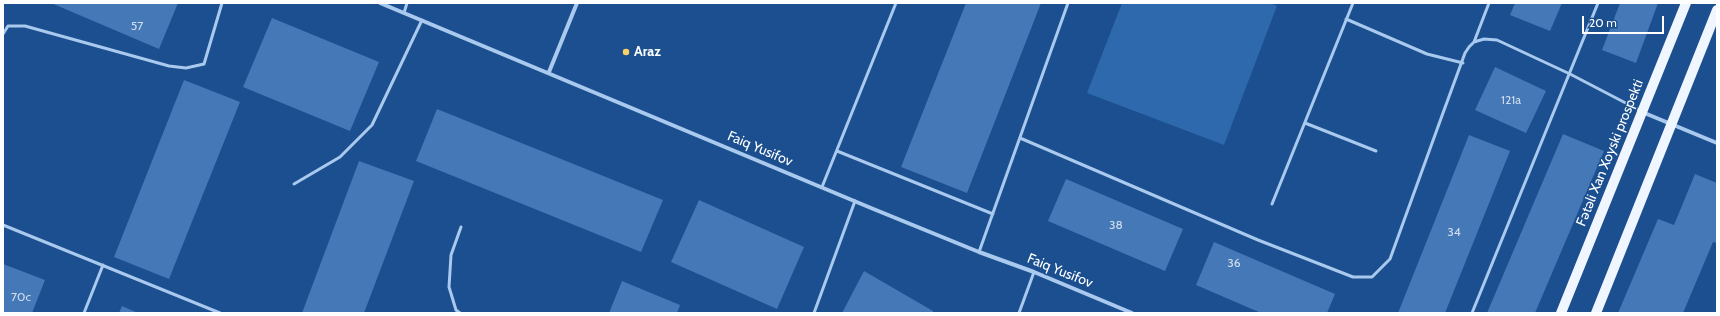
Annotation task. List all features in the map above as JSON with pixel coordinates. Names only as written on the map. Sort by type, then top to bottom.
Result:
[{"type":"main road","name":"Fətəli Xan Xoyski prospekti","points":[[1561,313],[1686,3]]},
{"type":"main road","points":[[1596,313],[1717,10]]},
{"type":"street","name":"Faiq Yusifov","points":[[380,3],[549,72],[855,201],[979,252],[1034,272],[1132,313]]},
{"type":"street","points":[[549,72],[577,3]]},
{"type":"street","points":[[1642,112],[1717,143]]},
{"type":"lane","points":[[3,34],[8,26],[25,26],[170,66],[186,68],[204,64],[222,3]]},
{"type":"lane","points":[[404,13],[407,3]]},
{"type":"lane","points":[[822,187],[896,3]]},
{"type":"lane","points":[[979,252],[1068,3]]},
{"type":"lane","points":[[1272,204],[1353,3]]},
{"type":"lane","points":[[1020,138],[1265,243],[1353,277],[1372,277],[1390,258],[1442,113],[1469,47],[1474,42],[1489,3]]},
{"type":"lane","points":[[1472,313],[1598,3]]},
{"type":"lane","points":[[1346,19],[1427,54],[1463,63]]},
{"type":"lane","points":[[294,184],[340,157],[372,125],[422,20]]},
{"type":"lane","points":[[1474,42],[1484,39],[1497,40],[1570,74],[1642,112]]},
{"type":"lane","points":[[1305,123],[1376,151]]},
{"type":"lane","points":[[837,151],[993,214]]},
{"type":"lane","points":[[814,313],[855,201]]},
{"type":"lane","points":[[3,225],[220,313]]},
{"type":"lane","points":[[460,313],[456,310],[449,287],[451,255],[461,227]]},
{"type":"lane","points":[[84,313],[103,265]]},
{"type":"lane","points":[[1019,313],[1034,272]]},
{"type":"shaded area","points":[[1122,3],[1271,3],[1277,6],[1224,145],[1087,93]]},
{"type":"building","points":[[51,3],[178,3],[159,49]]},
{"type":"building","points":[[966,3],[1041,3],[967,193],[901,167]]},
{"type":"building","points":[[1515,3],[1562,3],[1550,31],[1510,15]]},
{"type":"building","points":[[1620,3],[1658,3],[1636,63],[1602,50]]},
{"type":"building","points":[[272,18],[379,62],[350,131],[243,87]]},
{"type":"building","points":[[1495,67],[1546,91],[1526,133],[1475,110]]},
{"type":"building","points":[[184,80],[240,102],[169,279],[114,257]]},
{"type":"building","points":[[437,109],[663,200],[641,252],[416,161]]},
{"type":"building","points":[[1563,134],[1604,151],[1535,313],[1487,313]]},
{"type":"building","points":[[1469,135],[1510,151],[1445,313],[1398,313]]},
{"type":"building","points":[[359,161],[414,181],[364,313],[302,313]]},
{"type":"building","points":[[1695,174],[1717,183],[1717,243],[1713,242],[1683,313],[1618,313],[1658,219],[1674,225]]},
{"type":"building","points":[[1066,179],[1183,229],[1165,271],[1048,221]]},
{"type":"building","points":[[699,200],[804,247],[777,309],[671,262]]},
{"type":"building","points":[[1214,242],[1335,294],[1327,313],[1261,313],[1196,285]]},
{"type":"building","points":[[3,264],[45,280],[32,313],[3,313]]},
{"type":"building","points":[[864,271],[933,311],[933,313],[842,313]]},
{"type":"building","points":[[622,281],[680,305],[677,313],[609,313]]},
{"type":"building","points":[[122,306],[138,313],[119,313]]},
{"type":"place","name":"Araz","points":[[626,52]]}]
